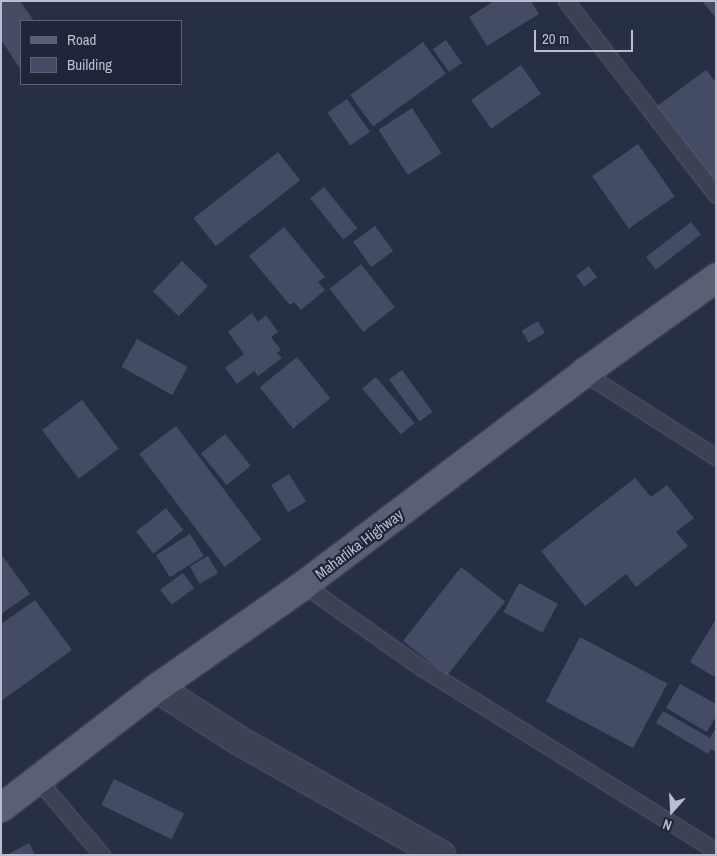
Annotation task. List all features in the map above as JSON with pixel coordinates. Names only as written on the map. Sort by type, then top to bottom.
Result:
[{"type":"main road","name":"Maharlika Highway","points":[[1,808],[157,688],[304,585],[584,373],[716,278]]},
{"type":"street","points":[[157,688],[238,740],[441,855]]},
{"type":"lane","points":[[566,1],[716,195]]},
{"type":"lane","points":[[584,373],[716,457]]},
{"type":"lane","points":[[304,585],[419,666],[716,851]]},
{"type":"lane","points":[[38,780],[102,855]]},
{"type":"building","points":[[1,1],[20,1],[33,20],[20,20],[20,68],[1,40]]},
{"type":"building","points":[[494,1],[531,1],[539,14],[487,46],[469,17]]},
{"type":"building","points":[[702,1],[716,1],[716,18]]},
{"type":"building","points":[[446,40],[462,63],[449,72],[433,49]]},
{"type":"building","points":[[423,42],[446,74],[373,126],[350,95]]},
{"type":"building","points":[[521,65],[541,94],[491,129],[471,100]]},
{"type":"building","points":[[706,70],[716,82],[716,182],[657,106]]},
{"type":"building","points":[[347,99],[370,132],[350,146],[327,113]]},
{"type":"building","points":[[412,108],[441,153],[408,175],[378,130]]},
{"type":"building","points":[[638,144],[675,196],[629,229],[592,176]]},
{"type":"building","points":[[278,152],[300,180],[216,246],[194,218]]},
{"type":"building","points":[[324,187],[357,228],[343,240],[310,198]]},
{"type":"building","points":[[691,222],[701,235],[656,270],[646,257]]},
{"type":"building","points":[[375,226],[393,251],[371,267],[353,242]]},
{"type":"building","points":[[284,227],[325,277],[318,282],[325,290],[301,310],[294,302],[290,305],[249,256]]},
{"type":"building","points":[[182,261],[208,286],[179,316],[153,291]]},
{"type":"building","points":[[361,264],[395,307],[363,332],[329,289]]},
{"type":"building","points":[[589,266],[597,277],[584,287],[576,275]]},
{"type":"building","points":[[252,313],[258,322],[266,315],[278,332],[271,337],[281,350],[277,353],[282,358],[258,376],[254,371],[237,384],[225,368],[244,354],[228,332]]},
{"type":"building","points":[[538,321],[545,333],[529,343],[522,330]]},
{"type":"building","points":[[137,339],[188,367],[172,395],[121,367]]},
{"type":"building","points":[[297,357],[330,398],[293,428],[260,387]]},
{"type":"building","points":[[402,370],[433,412],[420,421],[389,379]]},
{"type":"building","points":[[376,377],[415,423],[401,435],[362,389]]},
{"type":"building","points":[[82,400],[119,449],[79,479],[42,430]]},
{"type":"building","points":[[176,426],[261,539],[225,567],[139,454]]},
{"type":"building","points":[[225,434],[251,466],[227,485],[201,454]]},
{"type":"building","points":[[289,474],[306,501],[288,512],[271,485]]},
{"type":"building","points":[[635,478],[651,497],[667,485],[694,518],[676,532],[688,546],[636,587],[626,574],[585,606],[541,551]]},
{"type":"building","points":[[166,508],[183,530],[153,553],[136,531]]},
{"type":"building","points":[[190,534],[204,556],[170,577],[156,555]]},
{"type":"building","points":[[1,554],[30,594],[1,614]]},
{"type":"building","points":[[208,556],[218,573],[200,584],[190,566]]},
{"type":"building","points":[[461,567],[505,601],[447,676],[403,641]]},
{"type":"building","points":[[183,573],[194,588],[172,605],[160,589]]},
{"type":"building","points":[[519,583],[558,604],[542,633],[504,612]]},
{"type":"building","points":[[35,600],[72,650],[1,701],[1,624]]},
{"type":"building","points":[[716,619],[716,678],[690,662]]},
{"type":"building","points":[[580,637],[667,683],[633,748],[546,701]]},
{"type":"building","points":[[680,684],[716,704],[716,716],[707,732],[666,708]]},
{"type":"building","points":[[663,711],[710,738],[716,728],[716,752],[711,749],[708,754],[656,723]]},
{"type":"building","points":[[114,779],[184,813],[171,839],[101,805]]},
{"type":"building","points":[[29,843],[35,855],[7,855]]}]
